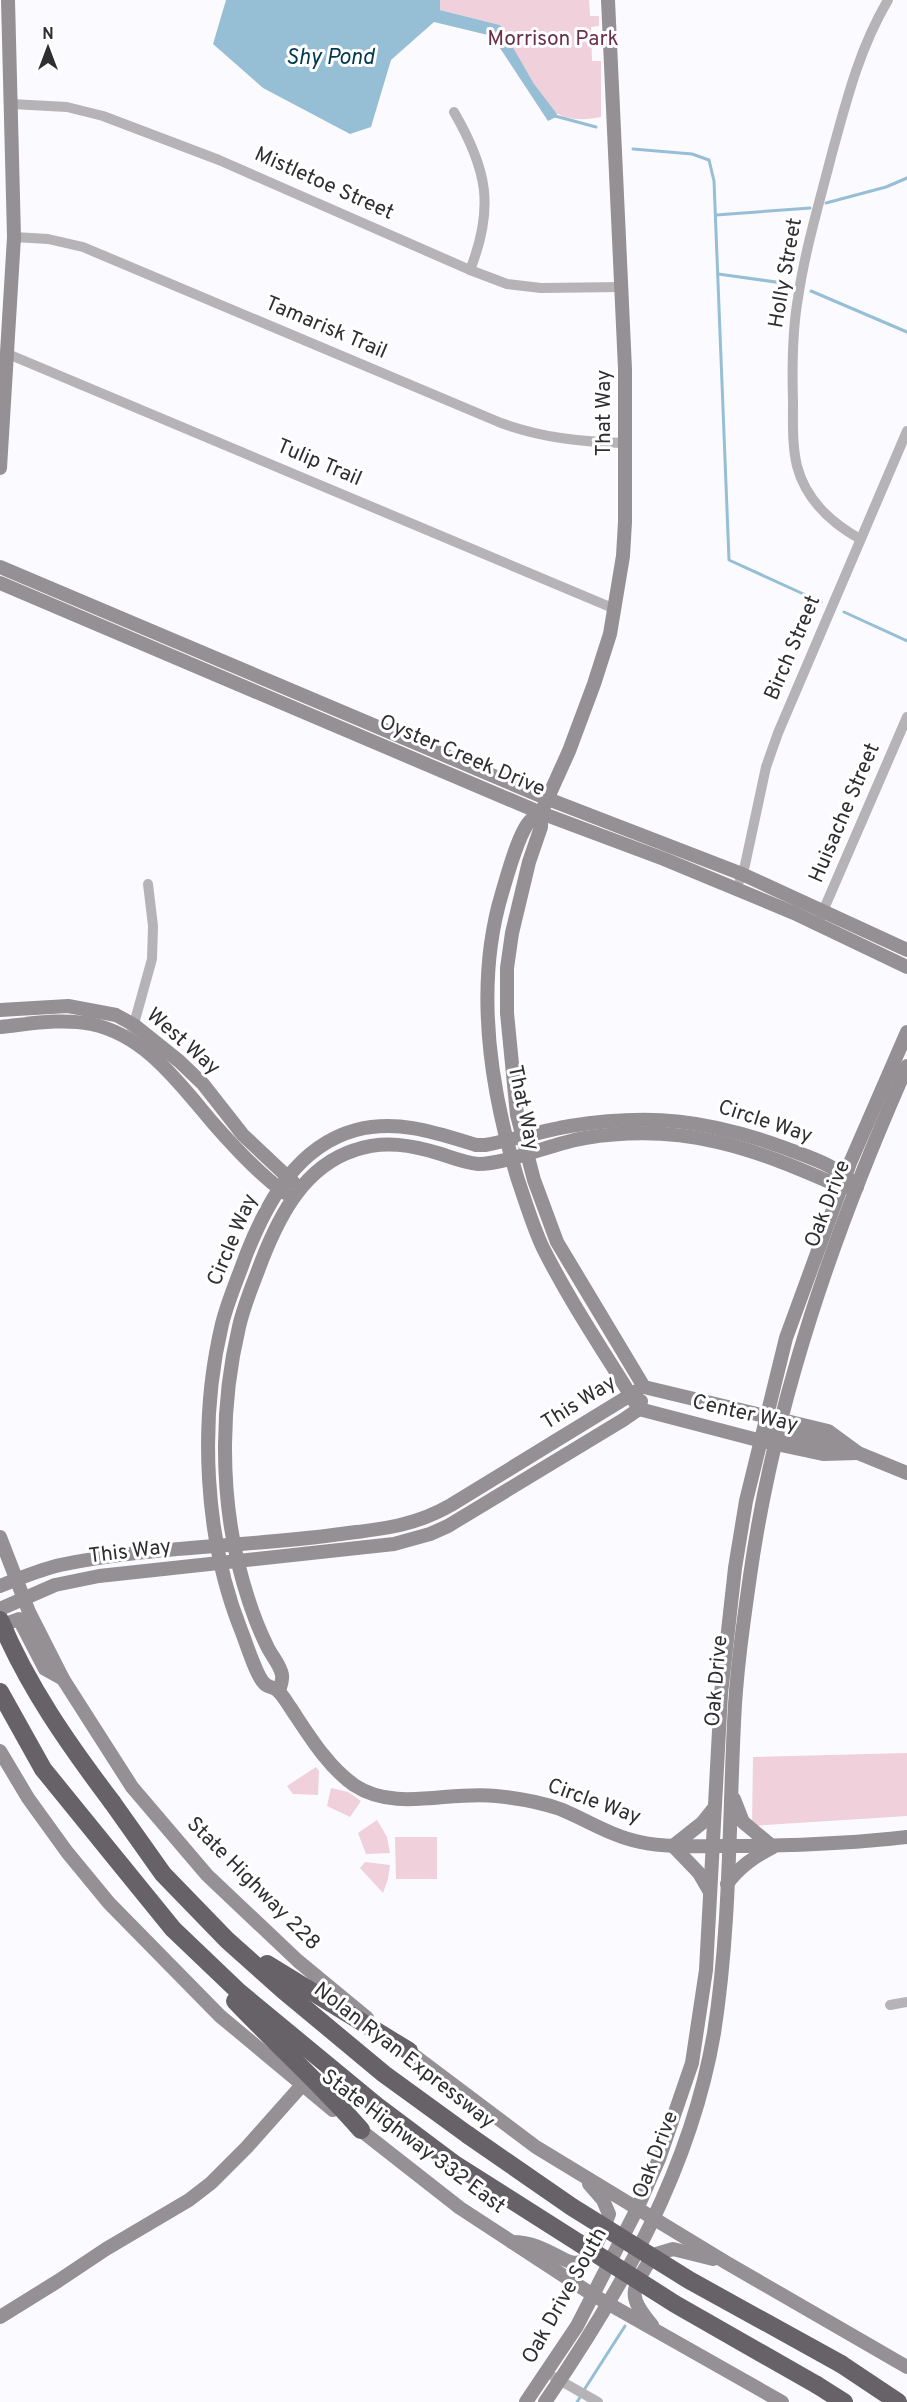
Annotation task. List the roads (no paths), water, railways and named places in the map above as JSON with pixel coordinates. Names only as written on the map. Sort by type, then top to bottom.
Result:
[{"type":"highway","name":"Nolan Ryan Expressway","points":[[0,1620],[31,1684],[52,1720],[163,1874],[227,1940],[283,1990],[377,2068],[572,2207],[689,2280],[841,2364],[898,2402]]},
{"type":"highway","points":[[0,1692],[43,1769],[173,1929],[218,1983],[279,2048],[337,2102],[361,2130]]},
{"type":"highway","points":[[173,1929],[238,1992],[377,2106],[453,2163],[675,2304],[844,2402]]},
{"type":"highway","points":[[227,1940],[408,2051]]},
{"type":"street","points":[[0,468],[14,237],[8,0]]},
{"type":"street","name":"That Way","points":[[608,0],[622,286],[625,522],[610,634],[594,684],[541,813],[541,827],[517,907],[507,968],[507,1013],[513,1086],[522,1138],[557,1242],[644,1387]]},
{"type":"street","name":"Holly Street","points":[[860,538],[838,526],[824,514],[811,498],[804,484],[797,466],[794,444],[792,369],[797,300],[807,248],[856,66],[875,21],[888,0]]},
{"type":"street","name":"Mistletoe Street","points":[[12,104],[66,107],[104,116],[219,160],[507,284],[541,288],[622,286]]},
{"type":"street","points":[[454,112],[473,148],[483,174],[485,196],[479,246],[470,270]]},
{"type":"street","name":"Tamarisk Trail","points":[[14,237],[48,240],[84,247],[518,429],[547,437],[582,442],[625,443]]},
{"type":"street","name":"Tulip Trail","points":[[8,354],[615,609]]},
{"type":"street","name":"Birch Street","points":[[736,889],[742,874],[766,767],[860,538],[907,431]]},
{"type":"street","name":"Oyster Creek Drive","points":[[0,567],[548,799],[742,874],[907,950]]},
{"type":"street","name":"Oyster Creek Drive","points":[[0,583],[541,813],[736,889],[818,924],[907,967]]},
{"type":"street","name":"Huisache Street","points":[[818,924],[907,717]]},
{"type":"street","name":"That Way","points":[[541,813],[529,822],[513,858],[497,910],[491,945],[488,1012],[495,1087],[512,1158],[529,1214],[543,1246],[570,1297],[631,1396]]},
{"type":"street","points":[[129,1040],[149,976],[153,942],[148,884]]},
{"type":"street","points":[[497,910],[517,907]]},
{"type":"street","points":[[890,943],[907,943]]},
{"type":"street","name":"West Way","points":[[0,1011],[41,1006],[68,1006],[116,1015],[134,1025],[179,1061],[203,1084],[284,1183]]},
{"type":"street","points":[[65,1022],[68,1006]]},
{"type":"street","name":"West Way","points":[[0,1027],[65,1022],[99,1026],[129,1040],[171,1073],[248,1161],[284,1183],[297,1194]]},
{"type":"street","name":"Oak Drive","points":[[637,2209],[668,2135],[695,2047],[706,1970],[719,1716],[735,1568],[746,1501],[786,1338],[843,1180],[907,1032]]},
{"type":"street","points":[[171,1073],[179,1061]]},
{"type":"street","name":"Oak Drive","points":[[609,2305],[674,2173],[696,2108],[709,2052],[722,1972],[734,1722],[741,1644],[761,1508],[779,1432],[812,1310],[857,1186],[907,1066]]},
{"type":"street","name":"Circle Way","points":[[857,1186],[744,1133],[696,1123],[621,1120],[567,1126],[522,1138],[476,1145],[415,1127],[371,1127],[341,1135],[321,1145],[304,1159],[284,1183],[260,1219],[230,1299],[213,1369],[209,1459],[222,1562],[236,1616],[264,1683],[279,1691],[328,1759],[350,1781],[372,1794],[393,1799],[458,1794],[512,1798],[560,1810],[621,1837],[672,1846],[855,1843],[907,1837]]},
{"type":"street","name":"Circle Way","points":[[279,1691],[283,1676],[260,1630],[237,1560],[226,1461],[226,1412],[230,1373],[248,1296],[276,1223],[315,1172],[346,1153],[382,1144],[411,1146],[476,1164],[512,1158],[570,1141],[622,1134],[694,1137],[739,1146],[843,1180]]},
{"type":"street","name":"This Way","points":[[0,1586],[34,1572],[80,1562],[384,1529],[428,1518],[644,1387]]},
{"type":"street","name":"This Way","points":[[0,1609],[56,1585],[99,1576],[394,1544],[430,1534],[460,1520],[639,1409],[644,1387]]},
{"type":"street","name":"Center Way","points":[[644,1387],[767,1416],[779,1432],[823,1454],[858,1453]]},
{"type":"street","points":[[631,1396],[639,1409]]},
{"type":"street","name":"Center Way","points":[[639,1409],[761,1441],[779,1432],[828,1431],[858,1453],[907,1473]]},
{"type":"street","name":"State Highway 228","points":[[0,1537],[24,1599],[63,1679],[132,1787],[207,1875],[298,1961],[408,2051],[536,2147],[579,2172]]},
{"type":"street","points":[[0,1626],[19,1619],[45,1669],[63,1679]]},
{"type":"street","name":"State Highway 332 East","points":[[0,1751],[27,1798],[109,1903],[220,2016],[331,2109],[460,2208],[593,2295],[782,2402]]},
{"type":"street","points":[[727,1884],[735,1873],[752,1858],[773,1846],[743,1822],[731,1793]]},
{"type":"street","points":[[710,1892],[699,1873],[672,1846],[702,1823],[714,1808]]},
{"type":"street","points":[[706,1970],[722,1972]]},
{"type":"street","points":[[890,2005],[907,2001]]},
{"type":"street","points":[[695,2047],[709,2052]]},
{"type":"street","points":[[0,2317],[194,2196],[247,2147],[303,2084]]},
{"type":"street","points":[[679,2102],[696,2108]]},
{"type":"street","points":[[668,2135],[685,2140]]},
{"type":"street","points":[[579,2172],[727,2263],[907,2367]]},
{"type":"street","points":[[512,2242],[529,2242],[570,2263],[582,2262],[589,2258],[601,2237],[609,2214],[603,2200],[579,2172]]},
{"type":"street","name":"Oak Drive South","points":[[526,2402],[548,2373],[577,2326],[637,2209]]},
{"type":"street","points":[[659,2332],[639,2310],[634,2300],[640,2278],[653,2254],[672,2249],[727,2263]]},
{"type":"street","name":"Oak Drive South","points":[[545,2402],[609,2305]]},
{"type":"street","points":[[548,2373],[594,2400]]},
{"type":"water","name":"Shy Pond","points":[[226,0],[440,0],[440,10],[500,25],[534,84],[557,114],[556,117],[548,121],[492,36],[434,22],[391,60],[371,127],[350,134],[263,88],[213,44]]},
{"type":"waterway","points":[[555,116],[596,127]]},
{"type":"waterway","points":[[633,149],[692,154],[709,160],[714,181],[729,560],[821,602]]},
{"type":"waterway","points":[[826,203],[886,187],[907,178]]},
{"type":"waterway","points":[[716,215],[810,208]]},
{"type":"waterway","points":[[718,274],[790,284]]},
{"type":"waterway","points":[[811,291],[907,332]]},
{"type":"waterway","points":[[844,612],[907,641]]},
{"type":"waterway","points":[[584,2390],[625,2326]]},
{"type":"waterway","points":[[577,2402],[581,2396]]},
{"type":"park label","name":"Morrison Park","points":[[553,39]]}]
